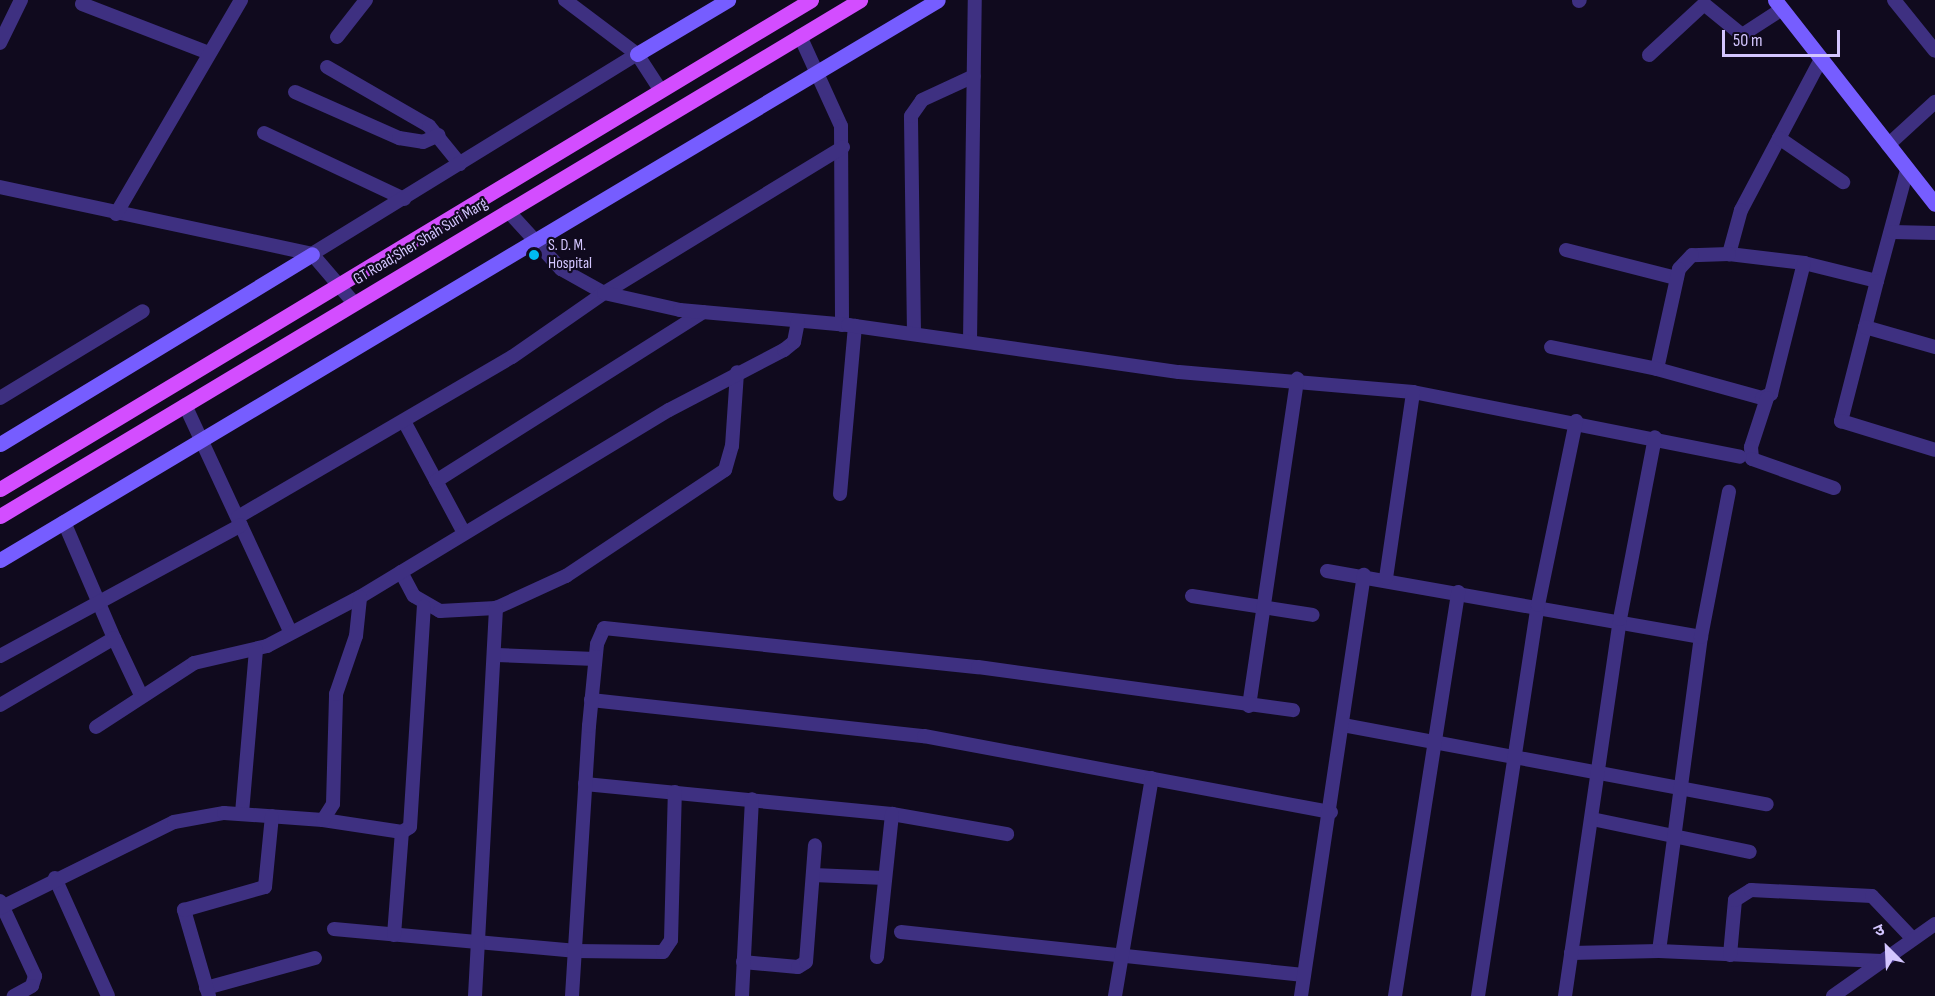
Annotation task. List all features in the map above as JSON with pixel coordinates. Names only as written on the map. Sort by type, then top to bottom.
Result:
[{"type":"main road","points":[[637,54],[728,0]]},
{"type":"main road","name":"GT Road;Sher Shah Suri Marg","points":[[0,489],[811,0]]},
{"type":"main road","name":"GT Road;Sher Shah Suri Marg","points":[[0,516],[860,0]]},
{"type":"main road","points":[[0,560],[938,0]]},
{"type":"main road","points":[[1778,5],[1935,204]]},
{"type":"main road","points":[[0,444],[312,254]]},
{"type":"street","points":[[0,43],[21,0]]},
{"type":"street","points":[[116,214],[241,0]]},
{"type":"street","points":[[337,37],[366,0]]},
{"type":"street","points":[[565,0],[637,54],[661,91]]},
{"type":"street","points":[[970,341],[975,0]]},
{"type":"street","points":[[1894,0],[1935,51]]},
{"type":"street","points":[[82,4],[209,53]]},
{"type":"street","points":[[1649,55],[1704,4],[1742,35],[1778,5]]},
{"type":"street","points":[[800,36],[835,107],[843,147],[849,326],[840,494]]},
{"type":"street","points":[[312,254],[637,54]]},
{"type":"street","points":[[1729,254],[1741,210],[1820,61]]},
{"type":"street","points":[[327,67],[439,135],[460,164]]},
{"type":"street","points":[[914,334],[911,116],[922,100],[974,76]]},
{"type":"street","points":[[295,92],[399,138],[423,142],[439,135]]},
{"type":"street","points":[[1888,145],[1935,102]]},
{"type":"street","points":[[264,133],[404,199]]},
{"type":"street","points":[[1779,138],[1843,182]]},
{"type":"street","points":[[0,656],[97,599],[240,521],[405,423],[604,293],[843,147]]},
{"type":"street","points":[[1907,170],[1841,421],[1935,450]]},
{"type":"street","points":[[0,187],[116,214],[312,254],[354,303]]},
{"type":"street","points":[[508,211],[561,269],[604,293],[703,312],[849,326],[970,341],[1179,372],[1298,379],[1413,392],[1576,421],[1740,457]]},
{"type":"street","points":[[1892,232],[1935,233]]},
{"type":"street","points":[[1566,250],[1676,278]]},
{"type":"street","points":[[1657,369],[1676,278],[1692,255],[1729,254],[1804,263],[1877,280]]},
{"type":"street","points":[[1804,263],[1767,398],[1751,447],[1752,459],[1834,488]]},
{"type":"street","points":[[0,398],[144,311]]},
{"type":"street","points":[[436,481],[703,312]]},
{"type":"street","points":[[96,727],[141,695],[194,663],[256,650],[360,597],[737,372],[792,345],[798,321]]},
{"type":"street","points":[[1865,327],[1935,347]]},
{"type":"street","points":[[1551,347],[1657,369],[1767,398]]},
{"type":"street","points":[[424,606],[440,611],[496,608],[566,576],[725,470],[732,446],[737,372]]},
{"type":"street","points":[[1249,706],[1298,379]]},
{"type":"street","points":[[1386,578],[1413,392]]},
{"type":"street","points":[[185,405],[291,633]]},
{"type":"street","points":[[1478,996],[1538,605],[1576,421]]},
{"type":"street","points":[[405,423],[464,533]]},
{"type":"street","points":[[1565,996],[1620,619],[1655,437]]},
{"type":"street","points":[[1659,951],[1683,788],[1701,637],[1729,492]]},
{"type":"street","points":[[64,522],[141,695]]},
{"type":"street","points":[[1328,571],[1386,578],[1620,619],[1701,637]]},
{"type":"street","points":[[14,996],[32,986],[35,976],[1,905],[174,822],[242,813],[323,819],[402,832],[410,827],[424,606],[401,572]]},
{"type":"street","points":[[1301,996],[1331,812],[1364,575]]},
{"type":"street","points":[[1395,996],[1431,741],[1458,592]]},
{"type":"street","points":[[1191,596],[1264,605],[1313,615]]},
{"type":"street","points":[[323,819],[333,804],[336,694],[356,636],[360,597]]},
{"type":"street","points":[[475,996],[497,655],[496,608]]},
{"type":"street","points":[[572,996],[591,700],[600,632],[620,626],[978,667],[1249,706],[1293,710]]},
{"type":"street","points":[[0,705],[114,638]]},
{"type":"street","points":[[242,813],[256,650]]},
{"type":"street","points":[[497,655],[595,659]]},
{"type":"street","points":[[591,700],[924,736],[1331,812]]},
{"type":"street","points":[[1343,725],[1767,804]]},
{"type":"street","points":[[1115,996],[1152,778]]},
{"type":"street","points":[[585,784],[892,814],[1007,834]]},
{"type":"street","points":[[334,929],[574,951],[651,955],[668,948],[675,792]]},
{"type":"street","points":[[742,996],[752,799]]},
{"type":"street","points":[[877,957],[892,814]]},
{"type":"street","points":[[272,816],[265,887],[184,910],[208,992],[315,958]]},
{"type":"street","points":[[1592,819],[1750,852]]},
{"type":"street","points":[[394,935],[402,832]]},
{"type":"street","points":[[743,962],[798,967],[806,962],[814,845]]},
{"type":"street","points":[[813,875],[885,878]]},
{"type":"street","points":[[55,878],[108,996]]},
{"type":"street","points":[[1730,955],[1735,900],[1750,890],[1872,896],[1913,939]]},
{"type":"street","points":[[1833,996],[1935,924]]},
{"type":"street","points":[[901,932],[1122,952],[1304,975]]},
{"type":"street","points":[[1571,953],[1659,951],[1882,961]]},
{"type":"place","name":"S. D. M. Hospital","points":[[534,255]]}]
